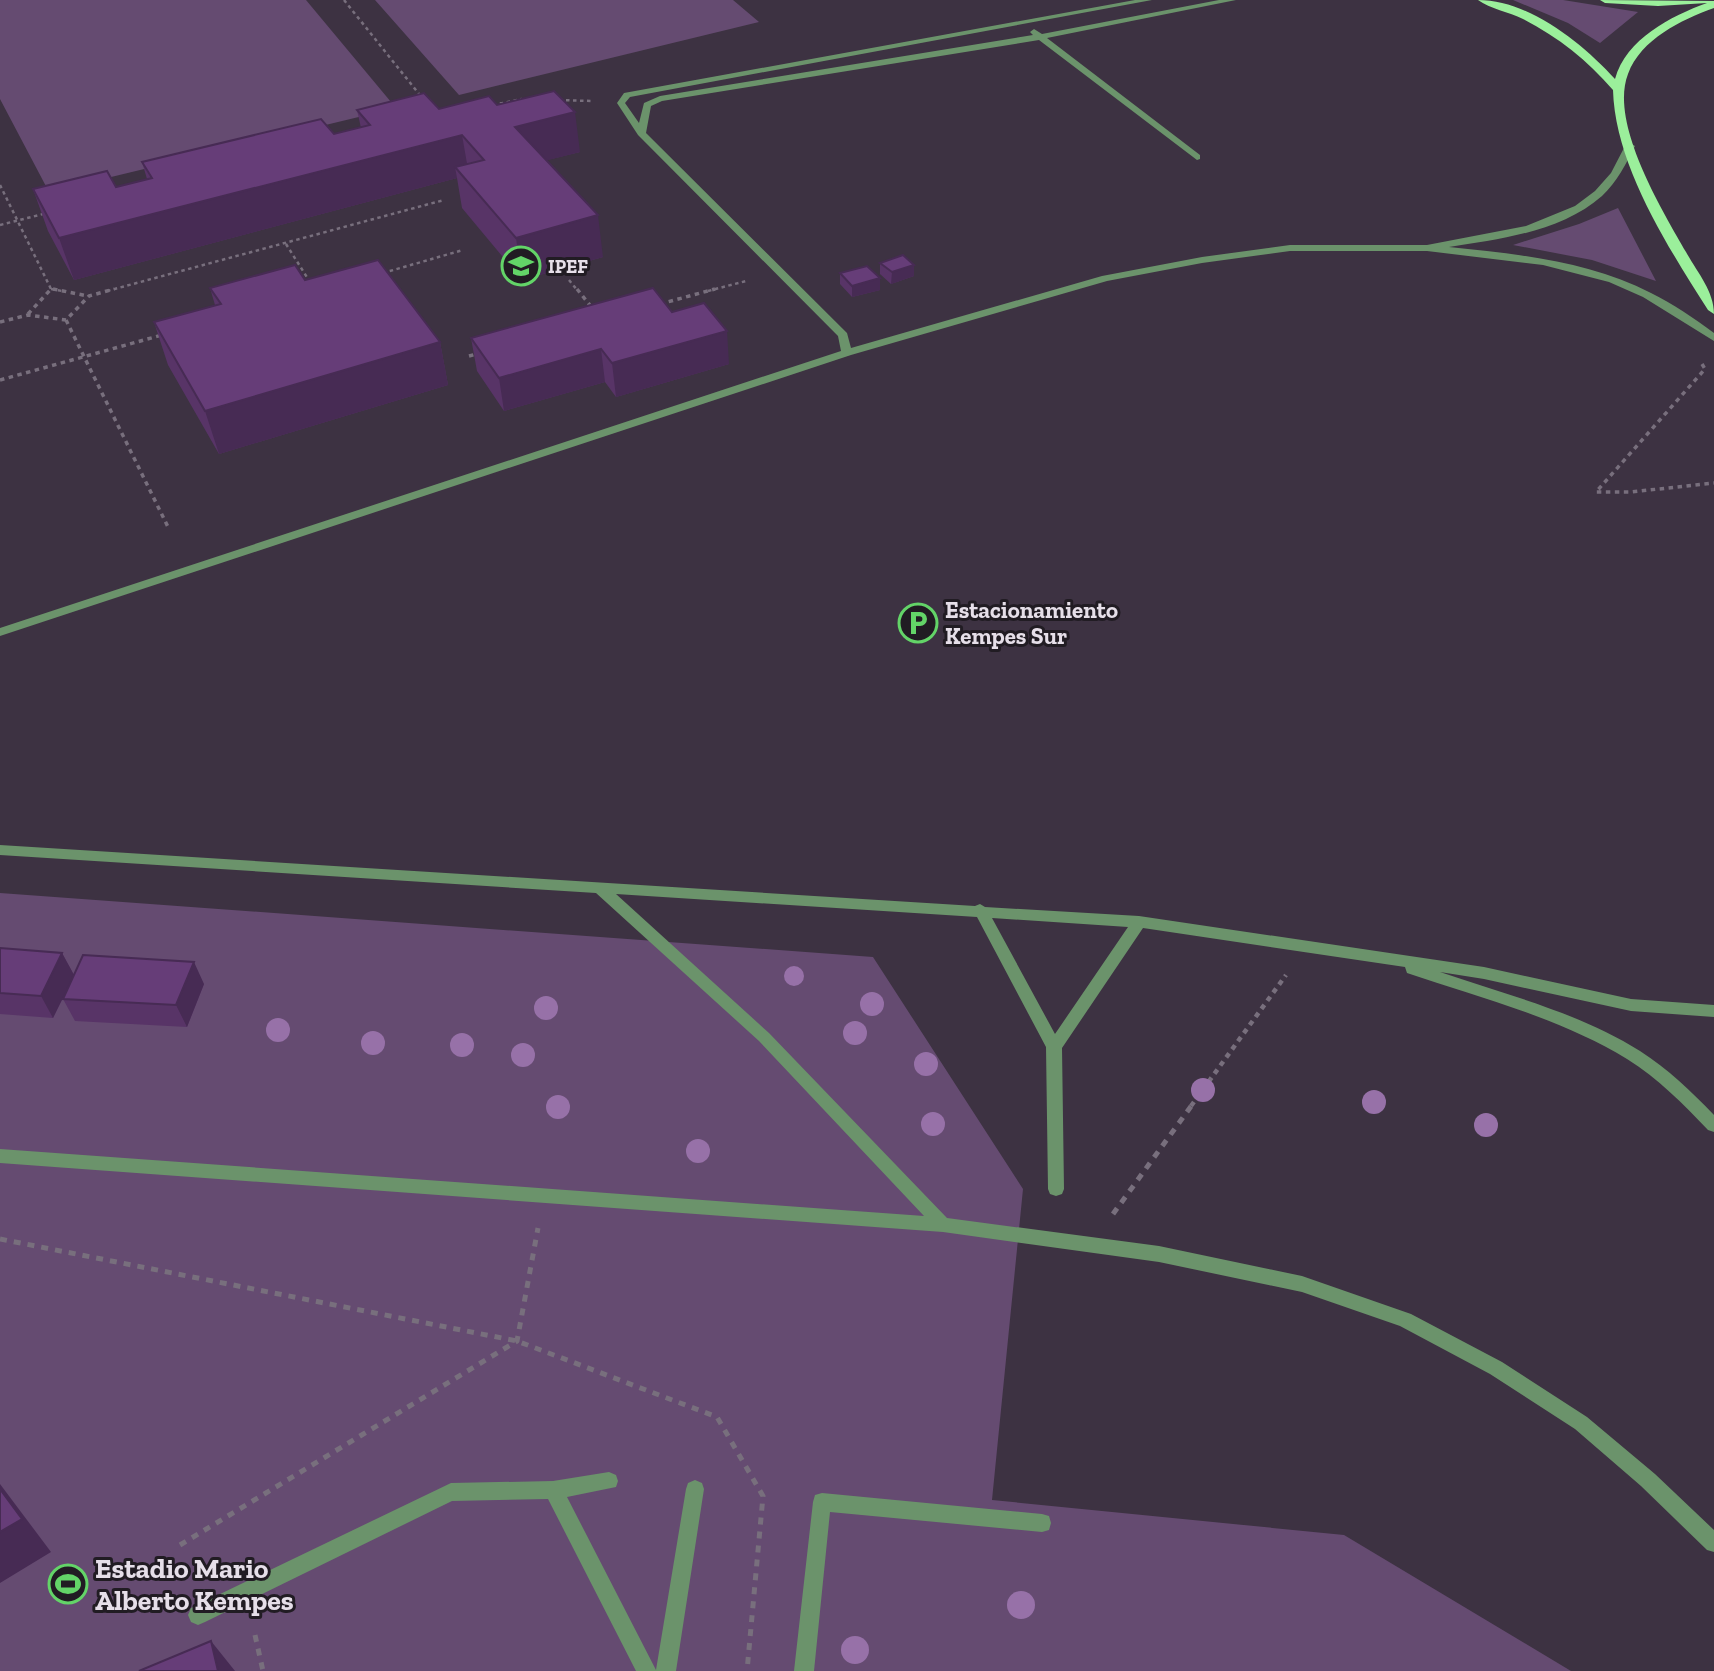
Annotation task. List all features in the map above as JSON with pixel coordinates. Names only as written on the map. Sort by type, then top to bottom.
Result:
[{"type":"main road","points":[[1483,0],[1548,26],[1604,72],[1618,89]]},
{"type":"main road","points":[[1605,0],[1712,2]]},
{"type":"main road","points":[[1712,2],[1671,22],[1646,42],[1627,66],[1618,89],[1619,107],[1630,146],[1667,228],[1714,310]]},
{"type":"lane","points":[[847,353],[843,335],[642,133],[621,103],[627,95],[642,90],[1149,0]]},
{"type":"lane","points":[[642,133],[646,105],[660,99],[1039,37],[1232,0]]},
{"type":"lane","points":[[1024,24],[1197,157]]},
{"type":"lane","points":[[1427,248],[1520,231],[1549,222],[1596,194],[1614,176],[1630,146]]},
{"type":"lane","points":[[0,632],[847,353],[1106,278],[1202,260],[1290,248],[1377,246],[1524,258],[1601,275],[1668,304],[1714,338]]},
{"type":"lane","points":[[0,850],[1139,922],[1484,972],[1631,1005],[1714,1011]]},
{"type":"lane","points":[[601,889],[764,1037],[943,1225]]},
{"type":"lane","points":[[980,911],[1054,1047],[1056,1189]]},
{"type":"lane","points":[[1054,1047],[1139,922]]},
{"type":"lane","points":[[1385,959],[1569,1024],[1616,1046],[1659,1073],[1714,1125]]},
{"type":"lane","points":[[0,1156],[943,1225],[1158,1254],[1302,1284],[1405,1320],[1496,1368],[1581,1423],[1648,1480],[1714,1543]]},
{"type":"lane","points":[[198,1615],[451,1492],[553,1490],[609,1481]]},
{"type":"lane","points":[[666,1671],[695,1489]]},
{"type":"lane","points":[[553,1490],[647,1671]]},
{"type":"lane","points":[[804,1671],[822,1502],[1042,1523]]},
{"type":"path","points":[[344,0],[429,106]]},
{"type":"path","points":[[488,106],[526,98]]},
{"type":"path","points":[[553,100],[621,103]]},
{"type":"path","points":[[0,185],[51,289]]},
{"type":"path","points":[[51,289],[89,296],[444,200]]},
{"type":"path","points":[[0,225],[58,211]]},
{"type":"path","points":[[286,244],[316,292]]},
{"type":"path","points":[[383,273],[463,250]]},
{"type":"path","points":[[652,306],[781,272]]},
{"type":"path","points":[[569,280],[601,319]]},
{"type":"path","points":[[28,315],[51,289]]},
{"type":"path","points":[[66,320],[89,296]]},
{"type":"path","points":[[0,322],[28,315],[66,320]]},
{"type":"path","points":[[66,320],[169,529]]},
{"type":"path","points":[[0,380],[174,332]]},
{"type":"path","points":[[469,356],[482,353]]},
{"type":"path","points":[[1699,358],[1705,369],[1596,492],[1631,492],[1714,483]]},
{"type":"path","points":[[1091,1245],[1307,946]]},
{"type":"path","points":[[180,1545],[517,1341],[544,1196]]},
{"type":"path","points":[[0,1239],[517,1341],[716,1417],[763,1496],[747,1671]]},
{"type":"path","points":[[255,1636],[263,1671]]},
{"type":"shaded area","points":[[0,0],[306,0],[396,108],[49,192],[0,99]]},
{"type":"shaded area","points":[[375,0],[733,0],[759,22],[459,95]]},
{"type":"shaded area","points":[[1513,0],[1563,0],[1638,12],[1600,43],[1568,23]]},
{"type":"shaded area","points":[[1618,208],[1656,281],[1592,260],[1513,245],[1579,224]]},
{"type":"shaded area","points":[[0,893],[873,957],[1023,1189],[992,1500],[1344,1535],[1571,1671],[0,1671]]},
{"type":"building","points":[[554,91],[575,112],[515,127],[598,215],[516,238],[455,167],[484,160],[462,135],[59,238],[33,189],[107,171],[116,187],[152,178],[142,162],[321,119],[334,134],[370,125],[357,110],[424,93],[439,109],[489,96],[497,105]]},
{"type":"building","points":[[903,255],[914,265],[892,272],[880,263]]},
{"type":"building","points":[[378,260],[440,342],[205,411],[154,322],[221,304],[210,288],[295,265],[305,280]]},
{"type":"building","points":[[867,266],[880,278],[852,286],[840,273]]},
{"type":"building","points":[[653,288],[672,312],[704,303],[727,331],[612,363],[601,349],[499,378],[471,338]]},
{"type":"building","points":[[0,948],[62,953],[41,996],[0,993]]},
{"type":"building","points":[[83,955],[194,962],[176,1005],[63,999]]},
{"type":"building","points":[[0,1489],[22,1519],[0,1532]]},
{"type":"building","points":[[211,1641],[218,1671],[139,1671]]},
{"type":"place","name":"IPEF","points":[[521,266]]},
{"type":"place","name":"Estacionamiento Kempes Sur","points":[[918,623]]},
{"type":"place","name":"Estadio Mario Alberto Kempes","points":[[68,1584]]}]
